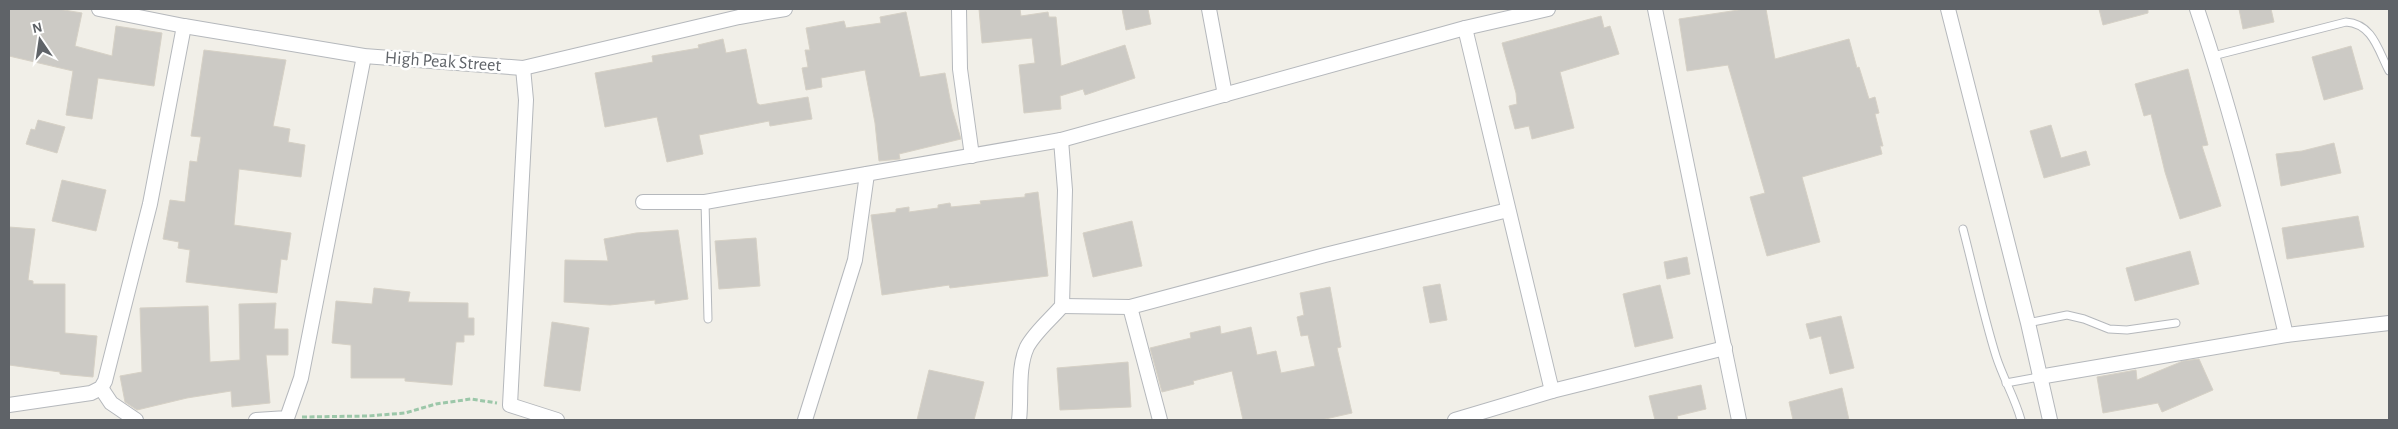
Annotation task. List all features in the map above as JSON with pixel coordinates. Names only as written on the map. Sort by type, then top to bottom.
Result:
[{"type":"street","name":"High Peak Street","points":[[98,9],[184,26],[364,56],[524,68],[739,17],[785,9]]},
{"type":"street","points":[[959,9],[960,69],[972,156]]},
{"type":"street","points":[[1210,9],[1225,95]]},
{"type":"street","points":[[643,202],[705,202],[1060,140],[1464,28],[1548,9]]},
{"type":"street","points":[[1655,9],[1739,420]]},
{"type":"street","points":[[1948,9],[2028,322],[2050,420]]},
{"type":"street","points":[[2197,9],[2213,56],[2252,194],[2286,335]]},
{"type":"street","points":[[9,405],[91,393],[102,388],[150,204],[184,26]]},
{"type":"street","points":[[1464,28],[1552,391]]},
{"type":"street","points":[[256,420],[287,418],[302,378],[364,56]]},
{"type":"street","points":[[524,68],[526,100],[510,405],[557,420]]},
{"type":"street","points":[[1019,420],[1022,365],[1027,347],[1062,306],[1065,190],[1060,140]]},
{"type":"street","points":[[805,420],[855,260],[867,174]]},
{"type":"street","points":[[1062,306],[1130,307],[1325,255],[1508,210]]},
{"type":"street","points":[[1130,307],[1160,420]]},
{"type":"street","points":[[2039,377],[2286,335],[2389,323]]},
{"type":"street","points":[[1454,420],[1552,391],[1725,348]]},
{"type":"street","points":[[102,388],[111,403],[136,420]]},
{"type":"lane","points":[[2213,56],[2346,22],[2357,23],[2366,28],[2389,71]]},
{"type":"lane","points":[[705,202],[708,318]]},
{"type":"lane","points":[[1963,229],[1996,354],[2021,420]]},
{"type":"lane","points":[[2028,322],[2067,315],[2084,319],[2109,329],[2128,330],[2176,323]]},
{"type":"lane","points":[[2006,383],[2039,377]]},
{"type":"path","points":[[287,418],[368,416],[405,412],[436,404],[471,399],[510,405]]},
{"type":"building","points":[[9,9],[58,9],[82,13],[75,46],[112,56],[116,26],[162,33],[154,86],[98,78],[92,119],[66,115],[73,71],[9,56]]},
{"type":"building","points":[[979,9],[1020,9],[1021,16],[1048,12],[1049,17],[1056,17],[1061,66],[1125,45],[1135,78],[1085,95],[1083,89],[1060,96],[1061,109],[1024,113],[1019,65],[1035,63],[1032,38],[982,43]]},
{"type":"building","points":[[1122,9],[1148,9],[1151,24],[1126,30]]},
{"type":"building","points":[[1745,9],[1766,9],[1775,59],[1849,39],[1857,68],[1859,67],[1869,99],[1875,97],[1879,113],[1875,114],[1883,146],[1880,146],[1882,154],[1802,177],[1820,242],[1767,256],[1750,197],[1765,193],[1728,65],[1687,71],[1679,19]]},
{"type":"building","points":[[2099,9],[2148,9],[2148,13],[2103,25]]},
{"type":"building","points":[[2239,9],[2271,9],[2274,22],[2243,29]]},
{"type":"building","points":[[906,12],[920,77],[945,73],[952,109],[961,139],[899,154],[900,159],[879,161],[875,123],[865,70],[821,78],[822,87],[806,90],[802,68],[808,67],[805,50],[810,50],[806,28],[844,21],[846,28],[881,23],[880,17]]},
{"type":"building","points":[[1601,16],[1604,28],[1610,26],[1619,54],[1560,72],[1574,128],[1532,139],[1529,126],[1515,129],[1509,106],[1517,104],[1516,93],[1502,43]]},
{"type":"building","points":[[723,39],[726,53],[746,49],[757,103],[760,105],[808,97],[812,119],[770,126],[769,121],[699,135],[703,154],[667,162],[657,117],[605,127],[595,73],[653,62],[652,56],[699,48],[698,45]]},
{"type":"building","points":[[2351,46],[2363,89],[2324,100],[2312,57]]},
{"type":"building","points":[[204,50],[286,60],[273,126],[290,129],[288,142],[305,145],[301,177],[239,169],[234,225],[291,233],[287,260],[281,259],[277,293],[186,282],[190,250],[178,248],[179,242],[163,239],[170,200],[185,202],[190,161],[197,162],[201,137],[191,136]]},
{"type":"building","points":[[2188,69],[2208,145],[2202,146],[2221,206],[2180,219],[2165,172],[2151,114],[2144,116],[2135,84]]},
{"type":"building","points":[[38,120],[65,127],[57,153],[26,144],[31,129],[35,130]]},
{"type":"building","points":[[2051,125],[2061,158],[2086,151],[2090,165],[2044,178],[2030,131]]},
{"type":"building","points":[[2334,143],[2341,173],[2281,186],[2276,154],[2302,151]]},
{"type":"building","points":[[62,180],[106,190],[96,231],[52,221]]},
{"type":"building","points":[[1038,192],[1048,276],[950,288],[949,285],[882,295],[871,215],[896,212],[896,209],[909,207],[909,212],[938,208],[938,205],[950,203],[951,207],[981,204],[980,201],[1025,197],[1025,194]]},
{"type":"building","points":[[2358,216],[2364,247],[2287,259],[2282,228]]},
{"type":"building","points":[[1132,221],[1142,266],[1093,277],[1083,233]]},
{"type":"building","points":[[9,227],[35,229],[28,280],[33,281],[33,284],[65,284],[65,333],[97,336],[93,377],[60,374],[60,372],[9,365]]},
{"type":"building","points":[[678,230],[688,299],[655,304],[655,300],[610,305],[564,302],[565,260],[608,261],[604,239],[636,233]]},
{"type":"building","points":[[756,238],[760,286],[719,289],[715,241]]},
{"type":"building","points":[[2190,251],[2199,284],[2135,301],[2126,268]]},
{"type":"building","points":[[1687,257],[1690,274],[1667,279],[1664,262]]},
{"type":"building","points":[[1440,284],[1447,320],[1430,323],[1423,287]]},
{"type":"building","points":[[1660,285],[1673,338],[1635,347],[1623,294]]},
{"type":"building","points":[[1330,287],[1341,347],[1337,348],[1352,413],[1321,420],[1243,420],[1232,371],[1193,381],[1194,384],[1162,392],[1150,348],[1191,338],[1190,333],[1220,326],[1221,334],[1251,327],[1257,355],[1276,351],[1281,373],[1315,366],[1308,335],[1301,336],[1297,317],[1304,315],[1300,293]]},
{"type":"building","points":[[374,288],[410,292],[408,302],[468,303],[468,318],[474,318],[474,335],[464,335],[464,342],[456,342],[452,385],[405,381],[405,378],[351,378],[351,345],[332,343],[336,301],[372,304]]},
{"type":"building","points":[[276,303],[274,329],[288,329],[288,355],[266,355],[270,403],[232,407],[231,391],[187,398],[137,410],[125,402],[120,376],[142,372],[140,308],[208,306],[210,362],[240,360],[239,304]]},
{"type":"building","points":[[1841,316],[1854,368],[1830,374],[1821,336],[1810,339],[1806,324]]},
{"type":"building","points":[[552,322],[589,328],[580,391],[544,386]]},
{"type":"building","points":[[2199,359],[2213,390],[2162,412],[2158,403],[2103,413],[2097,377],[2136,370],[2137,380],[2183,361]]},
{"type":"building","points":[[1128,362],[1131,407],[1060,410],[1057,368]]},
{"type":"building","points":[[929,370],[984,382],[974,420],[917,420]]},
{"type":"building","points":[[1701,385],[1706,409],[1677,416],[1678,420],[1655,420],[1649,396]]},
{"type":"building","points":[[1842,388],[1849,420],[1793,420],[1789,402]]}]
